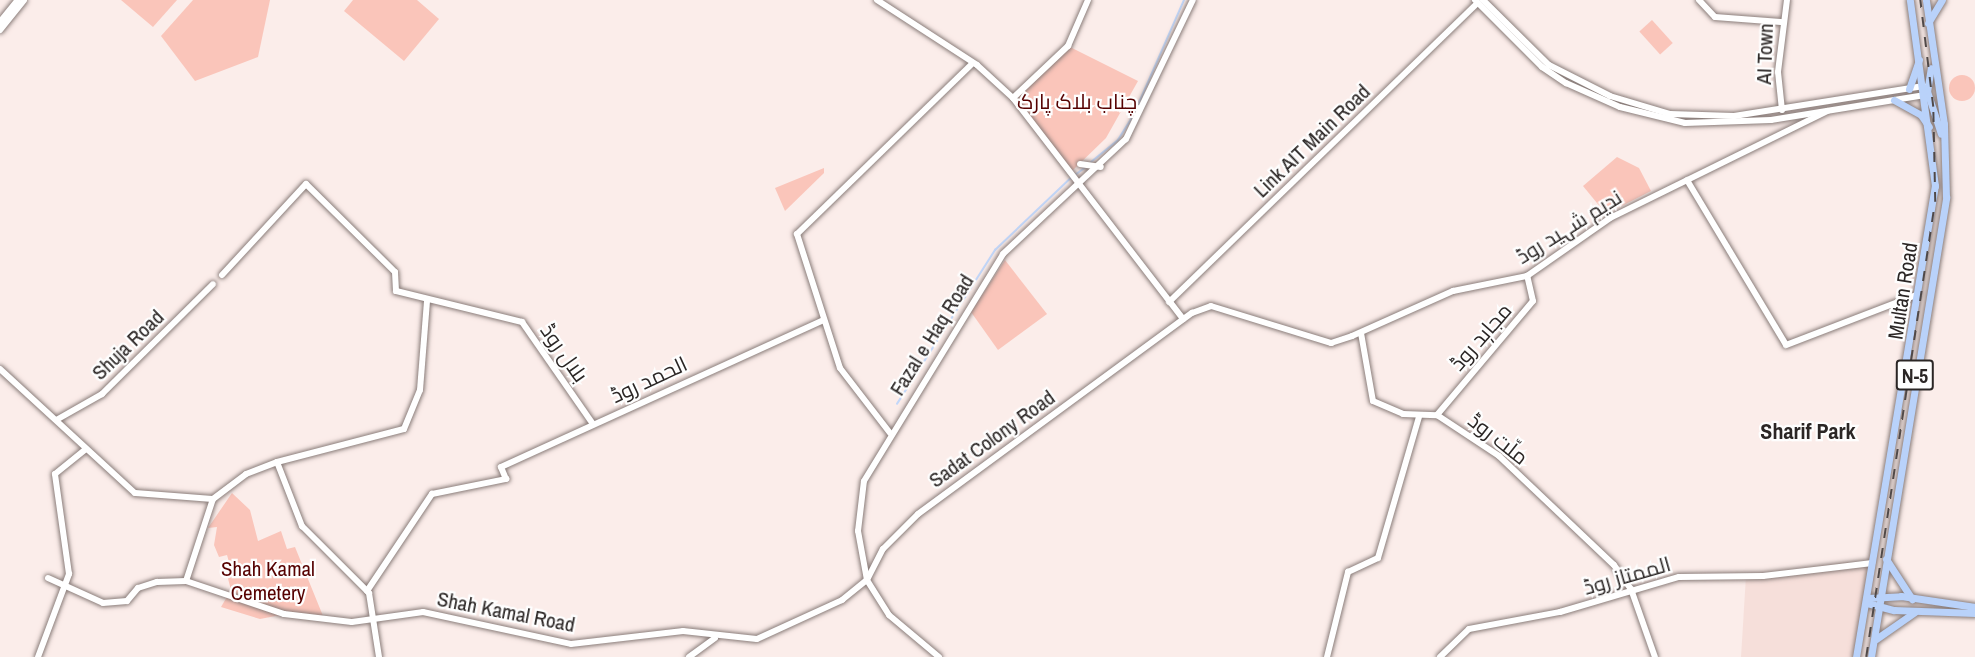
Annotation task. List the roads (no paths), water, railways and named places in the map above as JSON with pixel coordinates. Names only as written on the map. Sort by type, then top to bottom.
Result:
[{"type":"main road","name":"Multan Road","points":[[1856,657],[1919,294],[1935,186],[1926,90],[1910,0]]},
{"type":"main road","points":[[1928,23],[1942,0]]},
{"type":"main road","name":"Multan Road","points":[[1871,657],[1944,212],[1944,150],[1926,1]]},
{"type":"main road","points":[[1930,45],[1926,90],[1944,150]]},
{"type":"main road","points":[[1909,88],[1920,56]]},
{"type":"main road","points":[[1894,100],[1921,115],[1930,129]]},
{"type":"main road","points":[[1886,558],[1914,601]]},
{"type":"main road","points":[[1881,602],[1897,596],[1914,601],[1975,607]]},
{"type":"main road","points":[[1867,600],[1918,611],[1975,613]]},
{"type":"main road","points":[[1874,642],[1893,622],[1918,611]]},
{"type":"street","points":[[0,22],[18,0]]},
{"type":"street","points":[[0,30],[24,0]]},
{"type":"street","points":[[877,0],[973,63],[1013,98],[1080,182],[1183,319]]},
{"type":"street","points":[[1013,98],[1068,46],[1088,0]]},
{"type":"street","name":"Fazal e Haq Road","points":[[867,580],[858,531],[862,487],[890,433],[1003,254],[1035,219],[1118,151],[1193,0]]},
{"type":"street","points":[[1699,0],[1715,17],[1781,22]]},
{"type":"street","name":"AI Town","points":[[1782,110],[1781,22],[1787,0]]},
{"type":"street","points":[[1478,1],[1549,65],[1610,96],[1709,118],[1782,110],[1909,88],[1926,90]]},
{"type":"street","points":[[1478,1],[1542,67],[1626,109],[1718,126],[1894,100],[1926,90]]},
{"type":"street","name":"Link AIT Main Road","points":[[1169,302],[1478,1]]},
{"type":"street","points":[[890,433],[840,368],[797,234],[973,63]]},
{"type":"street","name":"ندیم شہید روڈ","points":[[1183,319],[1211,306],[1331,343],[1361,333],[1453,291],[1527,276],[1582,233],[1827,111]]},
{"type":"street","points":[[1081,164],[1101,167]]},
{"type":"street","points":[[1687,180],[1786,345],[1919,294]]},
{"type":"street","name":"بلال روڈ","points":[[222,275],[306,184],[395,272],[396,291],[427,301],[522,322],[593,424]]},
{"type":"street","name":"مجاہد روڈ","points":[[1437,415],[1533,301],[1527,276]]},
{"type":"street","name":"Shuja Road","points":[[58,419],[102,394],[213,284]]},
{"type":"street","points":[[48,578],[111,604],[127,601],[138,588],[186,581],[213,499],[246,474],[277,462],[404,429],[420,390],[427,301]]},
{"type":"street","name":"Sadat Colony Road","points":[[867,580],[883,549],[918,514],[1183,319]]},
{"type":"street","name":"الحمد روڈ","points":[[368,591],[432,494],[506,479],[501,467],[823,320]]},
{"type":"street","name":"ملّت روڈ","points":[[1361,333],[1373,401],[1419,417],[1437,415],[1499,456],[1614,565],[1631,589],[1655,657]]},
{"type":"street","points":[[0,369],[58,419],[86,449],[135,493],[213,499]]},
{"type":"street","points":[[1327,657],[1348,572],[1378,558],[1419,417]]},
{"type":"street","points":[[38,657],[69,574],[55,474],[86,449]]},
{"type":"street","points":[[277,462],[302,526],[368,591],[379,657]]},
{"type":"street","name":"الممتاز روڈ","points":[[1440,657],[1469,629],[1560,612],[1631,589],[1679,577],[1763,576],[1872,563]]},
{"type":"street","points":[[867,580],[889,615],[939,657]]},
{"type":"street","name":"Shah Kamal Road","points":[[186,581],[284,614],[343,622],[423,612],[571,644],[683,632],[715,638],[757,639],[791,627],[825,611],[867,580]]},
{"type":"street","points":[[689,657],[715,638]]},
{"type":"waterway","points":[[1091,162],[1118,140],[1134,114],[1184,0]]},
{"type":"waterway","points":[[1075,175],[1086,167]]},
{"type":"waterway","points":[[897,404],[995,250],[1071,178]]},
{"type":"railway","points":[[1866,657],[1935,202],[1933,107],[1920,0]]},
{"type":"district","name":"Sharif Park","points":[[1808,432]]},
{"type":"park label","name":"چناب بلاک پارک","points":[[1077,102]]},
{"type":"park label","name":"Shah Kamal Cemetery","points":[[268,581]]}]
